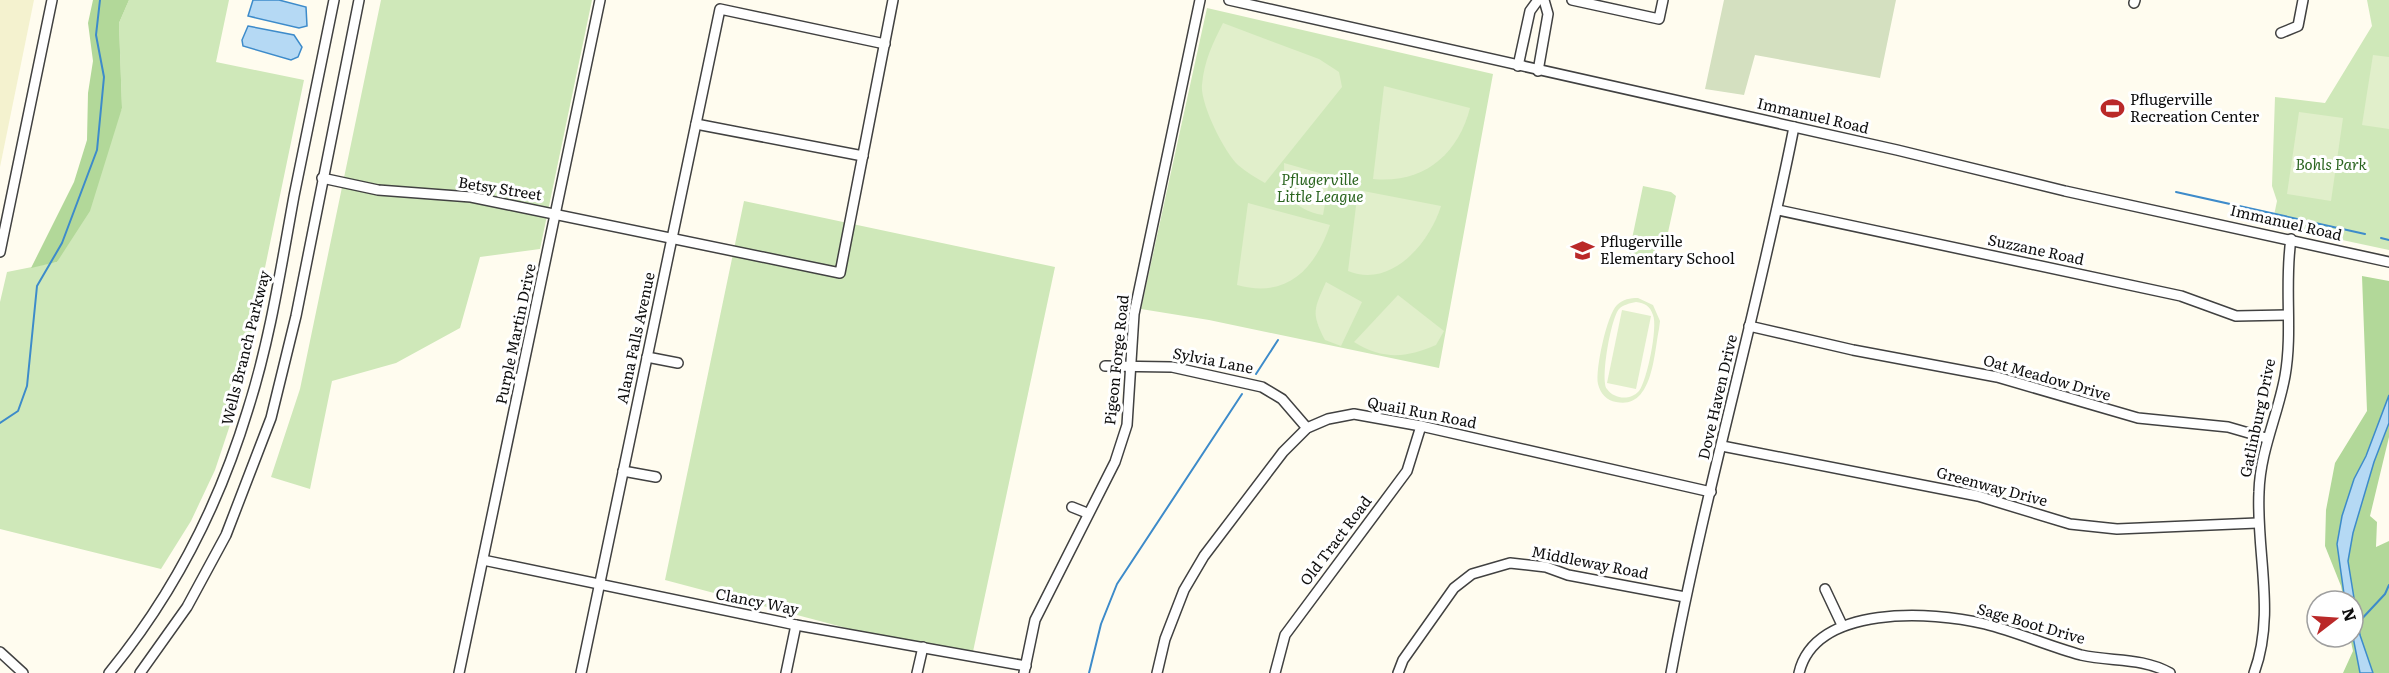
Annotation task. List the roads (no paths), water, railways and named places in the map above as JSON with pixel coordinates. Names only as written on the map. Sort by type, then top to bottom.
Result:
[{"type":"street","points":[[0,252],[52,0]]},
{"type":"street","name":"Wells Branch Parkway","points":[[110,673],[166,595],[204,525],[236,447],[249,407],[273,310],[334,0]]},
{"type":"street","points":[[140,673],[198,587],[226,536],[271,418],[296,316],[359,0]]},
{"type":"street","name":"Purple Martin Drive","points":[[459,673],[600,0]]},
{"type":"street","points":[[696,124],[863,156],[893,0]]},
{"type":"street","name":"Pigeon Forge Road","points":[[1025,669],[1035,620],[1114,462],[1127,425],[1134,314],[1200,0]]},
{"type":"street","name":"Immanuel Road","points":[[1229,0],[1794,127],[2065,191],[2389,262]]},
{"type":"street","points":[[1518,66],[1530,11],[1538,0]]},
{"type":"street","points":[[1538,71],[1548,14],[1544,0]]},
{"type":"street","points":[[1572,0],[1659,19],[1663,0]]},
{"type":"street","points":[[2281,33],[2298,26],[2303,0]]},
{"type":"street","name":"Alana Falls Avenue","points":[[581,673],[720,9],[885,44]]},
{"type":"street","name":"Dove Haven Drive","points":[[1671,673],[1685,597],[1778,210],[1794,127]]},
{"type":"street","name":"Betsy Street","points":[[322,178],[378,190],[471,197],[840,273],[863,156]]},
{"type":"street","name":"Suzzane Road","points":[[1778,210],[2181,296],[2236,316],[2287,315]]},
{"type":"street","name":"Gatlinburg Drive","points":[[2254,673],[2265,626],[2257,523],[2259,472],[2266,438],[2285,377],[2286,271],[2291,239]]},
{"type":"street","name":"Oat Meadow Drive","points":[[1749,326],[1853,351],[1997,377],[2138,418],[2229,428],[2266,438]]},
{"type":"street","points":[[647,357],[678,363]]},
{"type":"street","name":"Sylvia Lane","points":[[1104,366],[1132,364],[1172,367],[1262,387],[1282,399],[1307,428]]},
{"type":"street","name":"Quail Run Road","points":[[1157,673],[1166,639],[1184,590],[1204,556],[1283,452],[1307,428],[1328,419],[1354,414],[1421,426],[1711,492]]},
{"type":"street","name":"Old Tract Road","points":[[1275,673],[1285,635],[1407,471],[1421,426]]},
{"type":"street","name":"Greenway Drive","points":[[1722,446],[1978,496],[2070,524],[2117,529],[2257,523]]},
{"type":"street","points":[[623,471],[656,477]]},
{"type":"street","points":[[1072,507],[1087,513]]},
{"type":"street","name":"Clancy Way","points":[[483,560],[796,625],[923,647],[1025,669]]},
{"type":"street","name":"Middleway Road","points":[[1398,673],[1403,660],[1454,588],[1472,574],[1495,566],[1510,563],[1546,567],[1568,575],[1685,597]]},
{"type":"street","points":[[1825,589],[1842,625]]},
{"type":"street","name":"Sage Boot Drive","points":[[1799,673],[1811,648],[1832,630],[1842,625],[1900,616],[1941,617],[1984,624],[2082,655],[2139,660],[2169,673]]},
{"type":"street","points":[[786,673],[796,625]]},
{"type":"street","points":[[917,673],[923,647]]},
{"type":"street","points":[[0,652],[22,673]]},
{"type":"water","points":[[253,0],[279,0],[306,7],[307,26],[299,28],[248,16]]},
{"type":"water","points":[[248,26],[294,35],[302,47],[298,57],[291,60],[243,46],[242,40]]},
{"type":"water","points":[[2389,395],[2389,423],[2374,462],[2353,533],[2348,561],[2353,589],[2343,589],[2337,544],[2342,516],[2354,479],[2366,456]]},
{"type":"water","points":[[2355,649],[2365,649],[2373,673],[2360,673]]},
{"type":"waterway","points":[[0,423],[18,411],[27,386],[37,286],[62,243],[97,150],[104,77],[96,35],[100,0]]},
{"type":"waterway","points":[[2176,192],[2365,234]]},
{"type":"waterway","points":[[2381,238],[2389,240]]},
{"type":"waterway","points":[[1256,374],[1278,340]]},
{"type":"waterway","points":[[1089,673],[1101,624],[1117,584],[1242,394]]},
{"type":"waterway","points":[[2365,615],[2385,594],[2389,585]]},
{"type":"place","name":"Pflugerville Recreation Center","points":[[2112,109]]},
{"type":"place","name":"Pflugerville Elementary School","points":[[1582,251]]},
{"type":"park label","name":"Bohls Park","points":[[2331,165]]},
{"type":"park label","name":"Pflugerville Little League","points":[[1320,188]]}]
